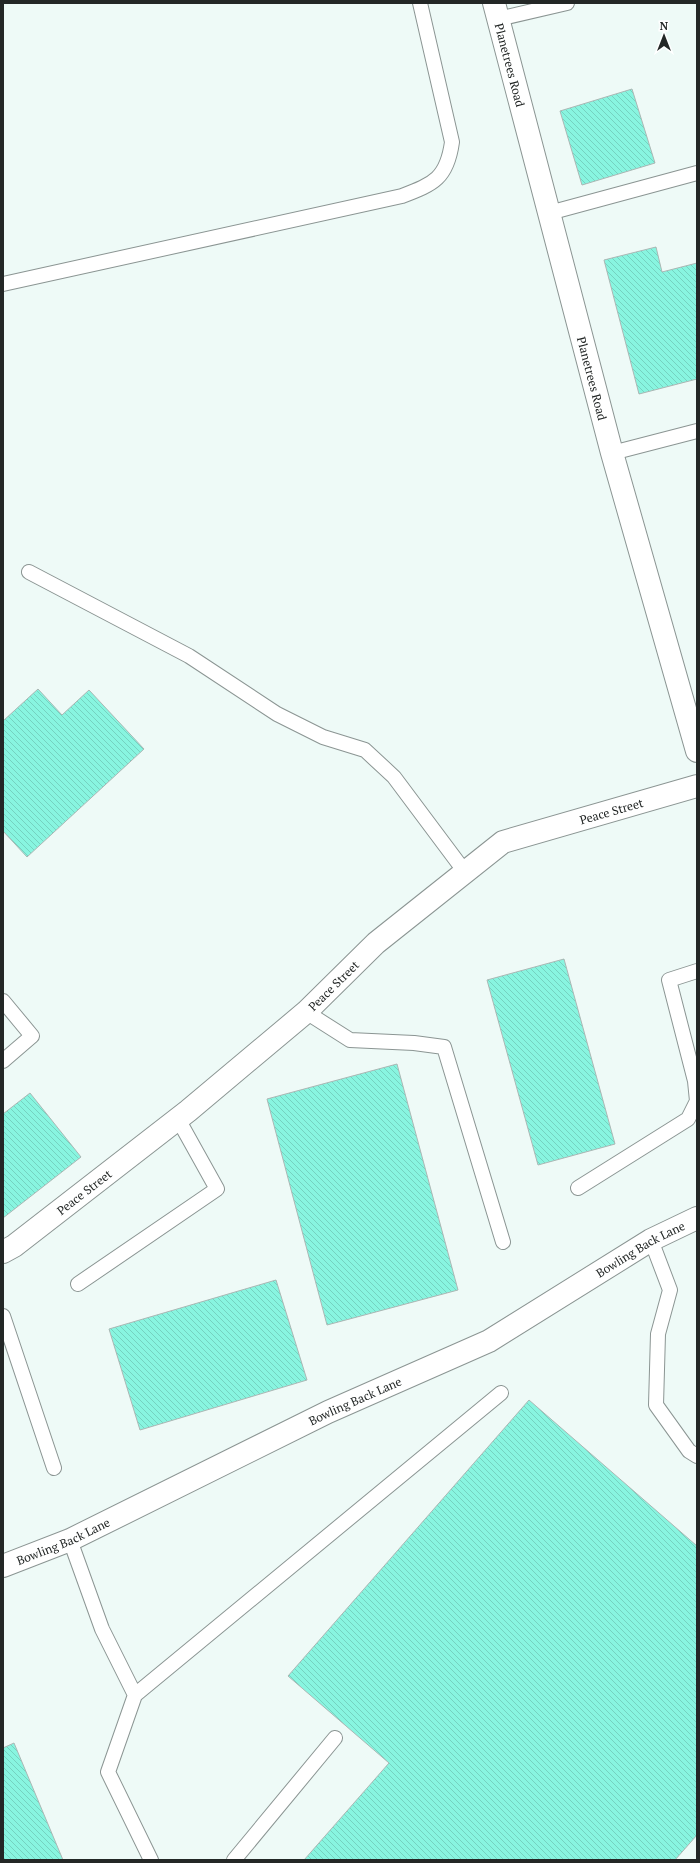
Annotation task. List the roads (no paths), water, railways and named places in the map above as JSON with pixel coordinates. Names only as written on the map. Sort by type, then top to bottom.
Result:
[{"type":"street","name":"Planetrees Road","points":[[496,11],[612,453],[696,743]]},
{"type":"street","name":"Peace Street","points":[[3,1252],[14,1246],[178,1119],[306,1012],[376,943],[503,842],[697,786]]},
{"type":"street","name":"Bowling Back Lane","points":[[3,1566],[70,1540],[328,1412],[489,1341],[651,1240],[697,1218]]},
{"type":"lane","points":[[3,284],[402,196],[435,182],[444,171],[450,156],[452,142],[420,3]]},
{"type":"lane","points":[[496,11],[567,3]]},
{"type":"lane","points":[[549,213],[696,177]]},
{"type":"lane","points":[[612,453],[697,431]]},
{"type":"lane","points":[[29,572],[189,656],[277,714],[323,737],[365,750],[394,777],[465,872]]},
{"type":"lane","points":[[578,1188],[688,1119],[697,1101],[695,1081],[669,980],[697,971]]},
{"type":"lane","points":[[3,1001],[32,1036],[3,1061]]},
{"type":"lane","points":[[306,1012],[350,1040],[414,1043],[444,1047],[503,1242]]},
{"type":"lane","points":[[78,1284],[217,1189],[178,1119]]},
{"type":"lane","points":[[651,1240],[670,1290],[658,1334],[656,1405],[689,1451],[697,1456]]},
{"type":"lane","points":[[3,1316],[54,1468]]},
{"type":"lane","points":[[151,1860],[108,1772],[135,1695],[501,1393]]},
{"type":"lane","points":[[70,1540],[102,1629],[135,1695]]},
{"type":"lane","points":[[234,1860],[336,1738]]}]
